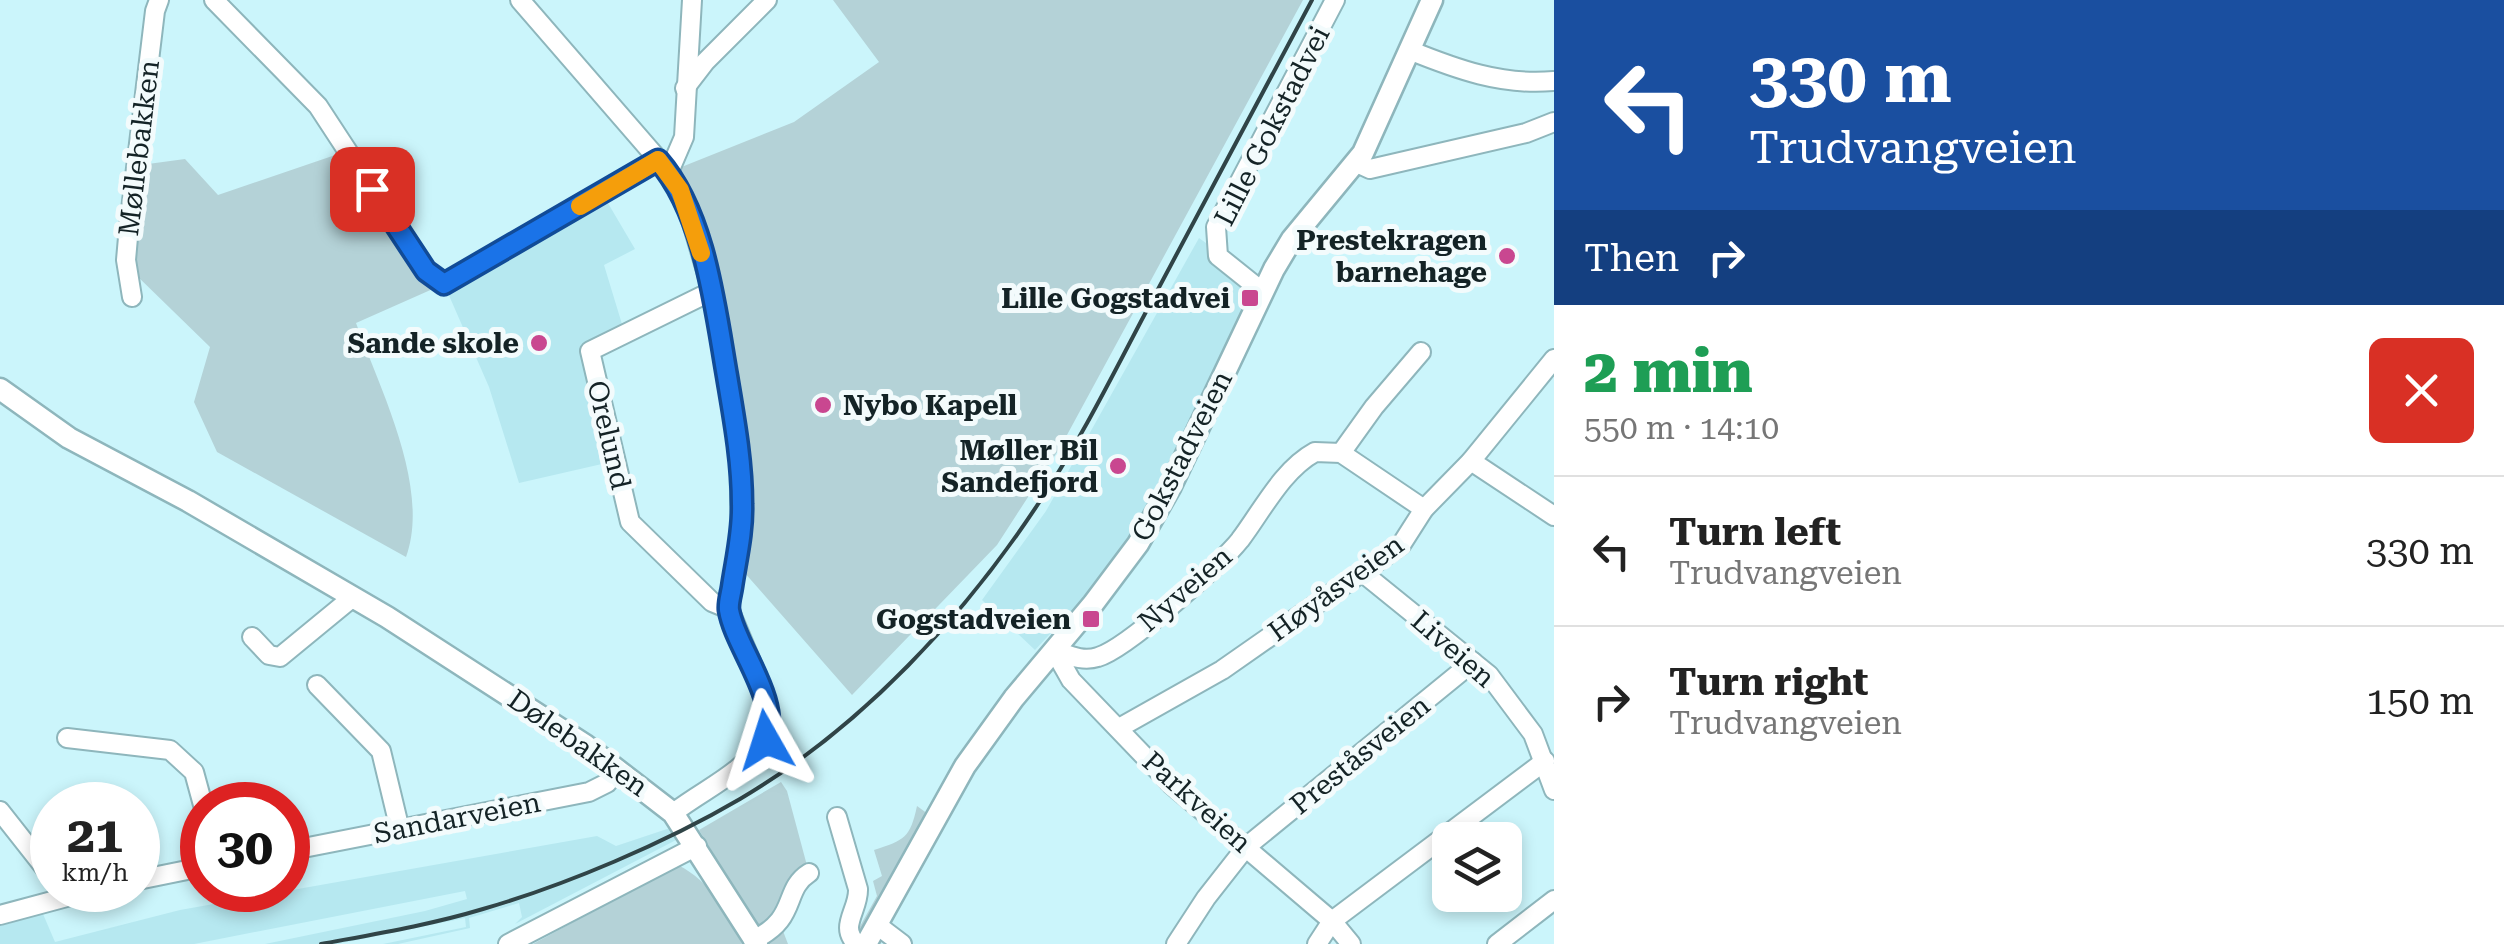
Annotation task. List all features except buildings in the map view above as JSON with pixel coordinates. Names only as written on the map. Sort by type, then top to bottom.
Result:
[{"type":"main road","name":"Gokstadveien","points":[[866,944],[964,766],[1119,570],[1156,514],[1292,239],[1357,163],[1378,124],[1432,0]]},
{"type":"main road","name":"Dølebakken","points":[[0,389],[69,438],[352,597],[518,699],[617,769],[673,813],[755,942]]},
{"type":"street","name":"Møllebakken","points":[[132,297],[126,260],[129,226],[155,10],[160,0]]},
{"type":"street","points":[[214,0],[318,106],[426,271],[444,284],[664,166],[684,137],[692,0]]},
{"type":"street","points":[[520,0],[664,166],[689,213],[712,291],[739,448],[742,504],[729,609],[755,670],[767,710],[769,736],[730,776],[673,813]]},
{"type":"street","points":[[684,88],[767,0]]},
{"type":"street","name":"Lille Gokstadvei","points":[[1263,292],[1218,256],[1216,227],[1336,0]]},
{"type":"street","points":[[1409,50],[1483,77],[1554,81]]},
{"type":"street","points":[[1357,163],[1370,169],[1526,133],[1554,122]]},
{"type":"street","name":"Orelund","points":[[712,291],[590,351],[630,522],[712,602],[729,609]]},
{"type":"street","points":[[1421,352],[1341,453],[1424,509]]},
{"type":"street","name":"Høyåsveien","points":[[1119,728],[1222,670],[1401,545],[1424,509],[1471,461],[1554,360]]},
{"type":"street","name":"Nyveien","points":[[1054,650],[1081,660],[1096,658],[1120,646],[1227,556],[1298,464],[1322,450],[1341,453]]},
{"type":"street","points":[[1471,461],[1554,516]]},
{"type":"street","name":"Liveien","points":[[1363,573],[1473,662],[1507,696],[1533,734],[1554,790]]},
{"type":"street","points":[[252,637],[270,656],[280,658],[352,597]]},
{"type":"street","name":"Parkveien","points":[[1054,650],[1071,680],[1171,784],[1332,921],[1351,944]]},
{"type":"street","name":"Preståsveien","points":[[1176,944],[1246,848],[1473,662]]},
{"type":"street","points":[[317,686],[381,751],[400,830]]},
{"type":"street","points":[[67,738],[170,750],[194,772],[197,782]]},
{"type":"street","points":[[1316,944],[1332,921],[1544,761]]},
{"type":"street","name":"Sandarveien","points":[[310,847],[589,792],[608,783],[617,769]]},
{"type":"street","points":[[0,811],[30,849]]},
{"type":"street","points":[[837,817],[858,889],[859,901],[848,924],[851,938],[857,944]]},
{"type":"street","points":[[508,944],[696,846]]},
{"type":"street","points":[[755,942],[786,915],[794,887],[809,873]]},
{"type":"street","points":[[1496,944],[1554,900]]},
{"type":"street","points":[[0,915],[30,904]]},
{"type":"street","points":[[877,925],[902,944]]},
{"type":"shaded area","points":[[833,0],[1303,0],[1061,446],[997,545],[852,695],[736,563],[741,534],[712,291],[669,172],[794,122],[879,62]]},
{"type":"shaded area","points":[[347,151],[444,284],[356,323],[389,408],[407,470],[412,530],[406,557],[217,452],[194,402],[210,347],[134,273],[148,164],[185,159],[218,195]]},
{"type":"shaded area","name":"Sande skole","points":[[602,193],[635,249],[604,265],[625,334],[590,351],[615,461],[519,483],[489,387],[444,284]]},
{"type":"shaded area","points":[[1199,238],[1256,279],[1156,497],[1106,574],[1035,650],[982,600],[1046,511]]},
{"type":"shaded area","points":[[781,782],[787,791],[809,873],[776,927],[783,931],[788,944],[768,944],[699,830]]},
{"type":"shaded area","points":[[917,806],[928,814],[859,935],[853,930],[859,928],[877,896],[873,881],[882,876],[874,850],[904,836]]},
{"type":"shaded area","points":[[670,828],[676,840],[515,924],[522,917],[519,903],[469,918],[470,928],[398,944],[383,944],[466,927],[465,918],[337,944],[265,944],[425,911],[467,899],[465,891],[194,944],[0,944],[0,926],[43,914],[55,942],[180,910],[310,912],[310,887],[597,836],[616,846]]},
{"type":"shaded area","points":[[678,865],[717,898],[742,944],[533,944]]},
{"type":"railway","points":[[321,944],[463,915],[515,899],[680,831],[785,770],[828,738],[908,666],[979,585],[1058,473],[1312,0]]},
{"type":"slow traffic","points":[[580,206],[658,160],[680,190],[701,253]]},
{"type":"place","name":"Prestekragen barnehage","points":[[1507,256]]},
{"type":"place","name":"Lille Gogstadvei","points":[[1250,298]]},
{"type":"place","name":"Sande skole","points":[[539,343]]},
{"type":"place","name":"Nybo Kapell","points":[[823,405]]},
{"type":"place","name":"Møller Bil Sandefjord","points":[[1118,466]]},
{"type":"place","name":"Gogstadveien","points":[[1091,619]]},
{"type":"route","points":[[372,189],[426,271],[444,284],[658,160],[668,172],[689,213],[712,291],[739,448],[742,504],[729,609],[767,710],[766,740]]}]
